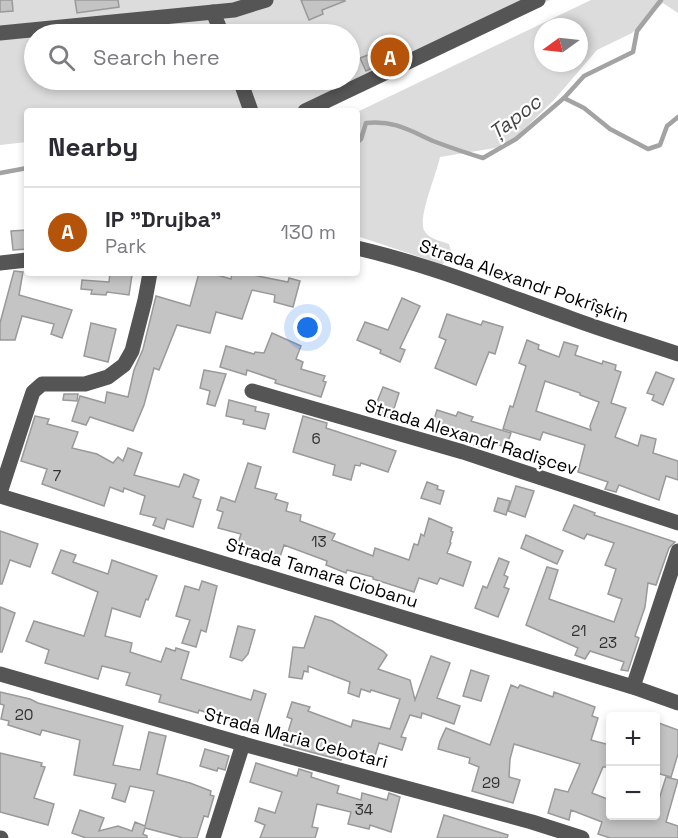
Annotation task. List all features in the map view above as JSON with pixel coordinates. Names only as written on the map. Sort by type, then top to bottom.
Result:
[{"type":"street","points":[[91,24],[213,12],[253,5],[266,0]]},
{"type":"street","points":[[360,85],[538,0]]},
{"type":"street","points":[[213,12],[218,24]]},
{"type":"street","points":[[0,33],[24,31]]},
{"type":"street","points":[[244,90],[250,108]]},
{"type":"street","points":[[311,108],[349,90]]},
{"type":"street","name":"Strada Alexandr Pokrîșkin","points":[[360,249],[462,278],[678,354]]},
{"type":"street","points":[[0,264],[24,261]]},
{"type":"street","name":"Strada Tamara Ciobanu","points":[[149,276],[129,359],[114,374],[95,382],[86,384],[52,382],[38,386],[31,398],[0,494],[633,687],[678,703]]},
{"type":"street","name":"Strada Alexandr Radișcev","points":[[252,391],[463,452],[678,523]]},
{"type":"street","points":[[633,687],[678,551]]},
{"type":"street","name":"Strada Maria Cebotari","points":[[0,674],[243,744],[532,822],[582,838]]},
{"type":"street","points":[[213,838],[243,744]]},
{"type":"shaded area","points":[[0,0],[550,0],[323,108],[24,108],[24,142],[0,145]]},
{"type":"shaded area","points":[[591,0],[678,0],[678,13],[663,3],[632,33],[597,50],[588,60],[588,18],[553,18]]},
{"type":"shaded area","points":[[534,27],[534,72],[578,72],[554,100],[507,146],[440,157],[423,224],[428,236],[449,244],[451,251],[441,267],[426,259],[360,237],[360,111]]},
{"type":"building","points":[[0,0],[12,0],[13,11],[0,12]]},
{"type":"building","points":[[75,0],[118,0],[119,7],[77,13]]},
{"type":"building","points":[[301,0],[345,1],[322,10],[323,14],[309,20]]},
{"type":"building","points":[[371,54],[376,66],[366,71],[360,58]]},
{"type":"building","points":[[24,230],[24,249],[13,250],[11,231]]},
{"type":"building","points":[[14,271],[23,272],[19,295],[72,310],[62,338],[51,334],[54,324],[22,316],[15,340],[0,340],[0,323]]},
{"type":"building","points":[[110,276],[132,276],[129,295],[107,292],[106,295],[91,294],[92,290],[81,289],[82,280],[109,282]]},
{"type":"building","points":[[198,276],[220,276],[231,279],[232,276],[258,276],[288,282],[289,278],[300,281],[293,307],[274,302],[275,295],[252,290],[242,319],[216,312],[210,333],[177,325],[159,370],[154,368],[144,405],[133,431],[90,417],[86,425],[72,421],[80,396],[105,403],[107,392],[128,397],[156,296],[190,306]]},
{"type":"building","points":[[402,298],[420,306],[400,348],[405,350],[400,362],[380,353],[381,350],[357,340],[365,322],[388,330]]},
{"type":"building","points":[[447,314],[481,325],[483,321],[503,327],[495,354],[489,352],[476,385],[435,368],[446,340],[439,337]]},
{"type":"building","points":[[91,323],[116,329],[108,362],[84,356]]},
{"type":"building","points":[[272,333],[301,346],[296,359],[303,362],[301,369],[325,376],[323,381],[326,382],[321,397],[275,383],[276,380],[247,370],[246,375],[220,367],[226,346],[254,354],[255,352],[264,353]]},
{"type":"building","points":[[527,340],[539,345],[538,349],[559,357],[564,342],[578,346],[575,355],[602,364],[603,361],[616,365],[615,370],[621,372],[611,403],[626,408],[615,437],[638,446],[641,435],[656,439],[653,453],[678,461],[678,480],[666,476],[659,500],[619,485],[616,492],[605,489],[608,482],[578,472],[585,445],[543,432],[540,440],[503,429],[510,406],[513,407],[526,366],[519,363]],"holes":[[[545,381],[580,393],[580,395],[599,402],[590,426],[591,430],[536,411]]]},
{"type":"building","points":[[204,370],[226,374],[215,406],[207,404],[210,391],[200,388]]},
{"type":"building","points":[[656,372],[674,379],[663,405],[652,400],[654,395],[647,393]]},
{"type":"building","points":[[383,387],[399,393],[391,418],[373,412]]},
{"type":"building","points":[[64,394],[78,394],[77,401],[63,400]]},
{"type":"building","points":[[229,400],[256,407],[255,411],[269,414],[265,429],[243,424],[244,420],[226,416]]},
{"type":"building","points":[[437,410],[456,416],[458,412],[473,417],[471,421],[511,433],[506,447],[490,442],[487,449],[474,445],[476,440],[432,426]]},
{"type":"building","points":[[35,416],[49,419],[47,424],[78,432],[72,448],[97,454],[113,463],[118,457],[123,461],[128,448],[142,453],[134,475],[179,487],[184,474],[199,480],[193,497],[201,500],[193,527],[167,519],[164,529],[153,525],[156,518],[140,514],[145,496],[124,488],[123,492],[110,487],[104,506],[42,484],[47,469],[21,461]]},
{"type":"building","points":[[303,416],[327,423],[326,428],[396,451],[388,472],[361,463],[360,466],[355,465],[351,480],[333,475],[335,465],[293,452]]},
{"type":"building","points":[[248,463],[261,467],[255,488],[277,494],[275,499],[288,503],[286,511],[301,515],[300,521],[335,534],[332,540],[373,556],[375,548],[409,560],[414,544],[418,545],[421,534],[424,536],[429,518],[452,528],[451,543],[447,553],[471,562],[463,586],[440,578],[437,584],[419,578],[414,592],[373,579],[373,577],[347,570],[346,573],[326,565],[327,561],[284,545],[280,557],[257,550],[258,555],[236,549],[241,534],[218,528],[223,512],[217,510],[221,497],[235,502]]},
{"type":"building","points":[[427,482],[444,491],[440,504],[421,498]]},
{"type":"building","points":[[516,486],[534,491],[525,517],[508,511]]},
{"type":"building","points":[[498,498],[510,501],[506,515],[494,511]]},
{"type":"building","points":[[574,505],[595,513],[594,515],[675,542],[669,548],[656,585],[648,583],[645,607],[635,636],[639,638],[628,671],[621,670],[624,662],[590,651],[585,659],[575,655],[578,648],[526,625],[547,567],[558,570],[549,599],[614,622],[622,599],[608,594],[616,569],[605,565],[614,543],[587,534],[584,539],[563,530]]},
{"type":"building","points":[[0,531],[38,544],[30,567],[10,560],[2,584],[0,584]]},
{"type":"building","points":[[526,535],[563,551],[557,564],[521,548]]},
{"type":"building","points":[[61,550],[76,555],[73,562],[108,574],[112,560],[157,576],[140,617],[112,608],[105,636],[132,643],[130,652],[161,662],[166,648],[189,652],[181,679],[251,700],[254,690],[266,694],[255,730],[199,710],[198,713],[159,702],[161,695],[126,685],[130,673],[102,666],[98,679],[45,663],[49,650],[26,641],[34,621],[84,636],[98,592],[52,573]]},
{"type":"building","points":[[499,558],[509,562],[504,575],[508,577],[504,587],[509,589],[498,617],[475,608],[483,586],[487,588]]},
{"type":"building","points":[[202,581],[217,586],[206,632],[201,630],[196,647],[182,643],[190,620],[176,616],[185,586],[199,590]]},
{"type":"building","points":[[0,607],[15,613],[2,652],[0,652]]},
{"type":"building","points":[[315,616],[332,621],[383,651],[387,655],[378,669],[410,680],[415,700],[431,656],[450,663],[437,698],[460,706],[454,724],[422,713],[421,718],[410,715],[401,737],[406,738],[402,750],[379,743],[374,759],[369,760],[343,754],[341,760],[284,745],[292,719],[287,717],[292,702],[310,707],[308,711],[351,727],[353,720],[390,729],[400,699],[361,689],[359,697],[348,693],[350,682],[308,666],[308,672],[304,671],[302,679],[289,677],[293,647],[304,648]]},
{"type":"building","points":[[238,626],[255,630],[248,654],[242,661],[230,657]]},
{"type":"building","points":[[471,670],[489,676],[481,701],[463,696]]},
{"type":"building","points":[[511,685],[518,688],[520,685],[553,697],[554,692],[595,707],[592,716],[598,718],[591,740],[606,744],[606,767],[603,767],[592,793],[606,798],[606,820],[660,820],[660,796],[666,777],[678,780],[666,822],[678,826],[678,838],[610,838],[598,834],[602,822],[571,810],[569,820],[548,813],[555,789],[568,792],[580,764],[514,744],[509,777],[520,780],[513,803],[472,791],[479,767],[469,763],[470,758],[438,749],[446,728],[490,745]]},
{"type":"building","points":[[0,692],[123,726],[113,765],[140,770],[149,732],[166,736],[157,774],[211,791],[210,795],[214,796],[208,817],[204,816],[197,838],[183,838],[145,828],[143,834],[147,838],[86,838],[72,833],[80,810],[104,818],[99,831],[118,826],[132,831],[135,822],[145,826],[154,791],[130,786],[125,802],[112,798],[116,784],[74,775],[80,740],[42,730],[40,735],[8,725],[9,721],[1,719],[4,705],[0,704]]},
{"type":"building","points":[[660,723],[678,730],[678,754],[671,777],[660,774]]},
{"type":"building","points":[[205,749],[229,756],[225,770],[218,768],[217,771],[200,766]]},
{"type":"building","points":[[0,753],[42,763],[41,766],[45,767],[34,798],[54,804],[48,825],[0,812]]},
{"type":"building","points":[[256,763],[297,776],[299,769],[312,773],[311,777],[339,786],[337,793],[361,800],[362,793],[387,800],[389,793],[400,797],[391,832],[370,825],[369,829],[348,824],[351,812],[317,804],[312,827],[318,828],[315,838],[260,838],[265,825],[255,821],[259,808],[275,813],[282,792],[250,782]]},
{"type":"building","points":[[444,815],[508,835],[507,838],[437,838]]},
{"type":"waterway","points":[[564,98],[584,76],[633,52],[637,31],[661,0]]},
{"type":"waterway","name":"Țapoc","points":[[360,140],[366,123],[384,123],[401,127],[483,158],[516,139],[564,98],[584,108],[610,129],[648,149],[660,145],[667,126],[678,117]]},
{"type":"waterway","name":"Țapoc","points":[[0,173],[24,169]]},
{"type":"place","name":"IP \"Drujba\"","points":[[390,57]]}]
